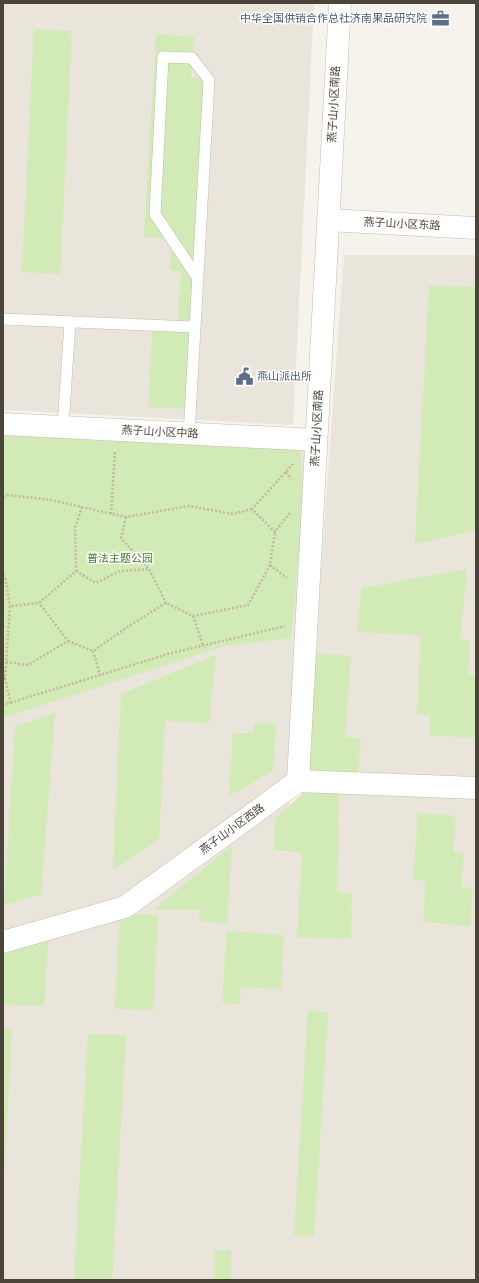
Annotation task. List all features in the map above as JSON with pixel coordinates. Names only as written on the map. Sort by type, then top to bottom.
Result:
[{"type":"street","name":"燕子山小区南路","points":[[298,781],[340,3]]},
{"type":"street","name":"燕子山小区东路","points":[[328,220],[476,228]]},
{"type":"street","name":"燕子山小区中路","points":[[3,424],[316,440]]},
{"type":"street","points":[[298,781],[476,788]]},
{"type":"street","name":"燕子山小区西路","points":[[3,942],[125,907],[298,781]]},
{"type":"lane","points":[[189,434],[209,80],[192,58],[163,57],[155,214],[197,277]]},
{"type":"lane","points":[[3,319],[194,327]]},
{"type":"lane","points":[[64,427],[70,322]]},
{"type":"path","points":[[111,514],[116,430]]},
{"type":"path","points":[[3,497],[8,495],[51,500],[126,517],[189,506],[233,514],[252,509],[286,472],[295,484]]},
{"type":"path","points":[[76,572],[75,528],[82,507]]},
{"type":"path","points":[[126,517],[121,538],[149,569],[166,603],[193,616],[248,605],[270,565],[275,532],[294,508]]},
{"type":"path","points":[[252,509],[275,532]]},
{"type":"path","points":[[76,572],[96,584],[120,572],[149,569]]},
{"type":"path","points":[[10,606],[39,603],[76,572]]},
{"type":"path","points":[[3,575],[5,576],[10,606],[4,677],[10,704]]},
{"type":"path","points":[[39,603],[68,641],[93,651]]},
{"type":"path","points":[[93,651],[166,603]]},
{"type":"path","points":[[193,616],[203,645]]},
{"type":"path","points":[[3,705],[168,654],[288,625]]},
{"type":"path","points":[[6,662],[28,664],[68,641]]},
{"type":"path","points":[[93,651],[100,675]]},
{"type":"shaded area","points":[[3,3],[314,3],[293,425],[3,410]]},
{"type":"shaded area","points":[[344,255],[476,255],[476,1280],[3,1280],[3,431],[306,444],[290,812],[308,812],[320,583]]},
{"type":"green space","points":[[34,29],[72,31],[60,274],[22,272]]},
{"type":"green space","points":[[156,34],[194,37],[191,78],[209,80],[189,409],[148,407],[153,320],[178,321],[181,271],[170,270],[172,239],[144,237]]},
{"type":"green space","points":[[429,286],[476,287],[476,530],[415,544]]},
{"type":"green space","name":"普法主题公园","points":[[3,435],[300,450],[304,496],[291,638],[225,646],[3,718]]},
{"type":"green space","points":[[467,569],[460,639],[470,640],[468,674],[476,675],[476,722],[474,738],[429,735],[430,715],[417,714],[421,635],[357,632],[362,588]]},
{"type":"green space","points":[[312,653],[351,656],[345,737],[361,739],[358,776],[304,772]]},
{"type":"green space","points":[[216,655],[209,723],[165,721],[159,839],[113,870],[121,694]]},
{"type":"green space","points":[[55,713],[41,894],[4,905],[15,726]]},
{"type":"green space","points":[[253,723],[276,724],[273,771],[229,796],[233,733],[253,733]]},
{"type":"green space","points":[[305,791],[339,793],[337,892],[352,894],[351,939],[297,937],[302,853],[274,850],[275,819]]},
{"type":"green space","points":[[418,813],[456,816],[453,852],[464,853],[461,887],[473,888],[470,926],[423,922],[426,881],[413,880]]},
{"type":"green space","points":[[232,846],[227,924],[199,921],[200,910],[155,909],[161,903]]},
{"type":"green space","points":[[120,914],[158,915],[153,1010],[115,1009]]},
{"type":"green space","points":[[227,931],[284,935],[281,989],[241,987],[240,1004],[222,1003]]},
{"type":"green space","points":[[48,938],[44,1006],[3,1004],[3,953]]},
{"type":"green space","points":[[308,1011],[328,1012],[314,1236],[294,1235]]},
{"type":"green space","points":[[3,1028],[12,1028],[3,1195]]},
{"type":"green space","points":[[88,1034],[126,1035],[112,1280],[74,1279]]},
{"type":"green space","points":[[215,1251],[231,1251],[230,1280],[214,1280]]},
{"type":"place","name":"中华全国供销合作总社济南果品研究院","points":[[440,18]]},
{"type":"place","name":"燕山派出所","points":[[244,376]]}]
